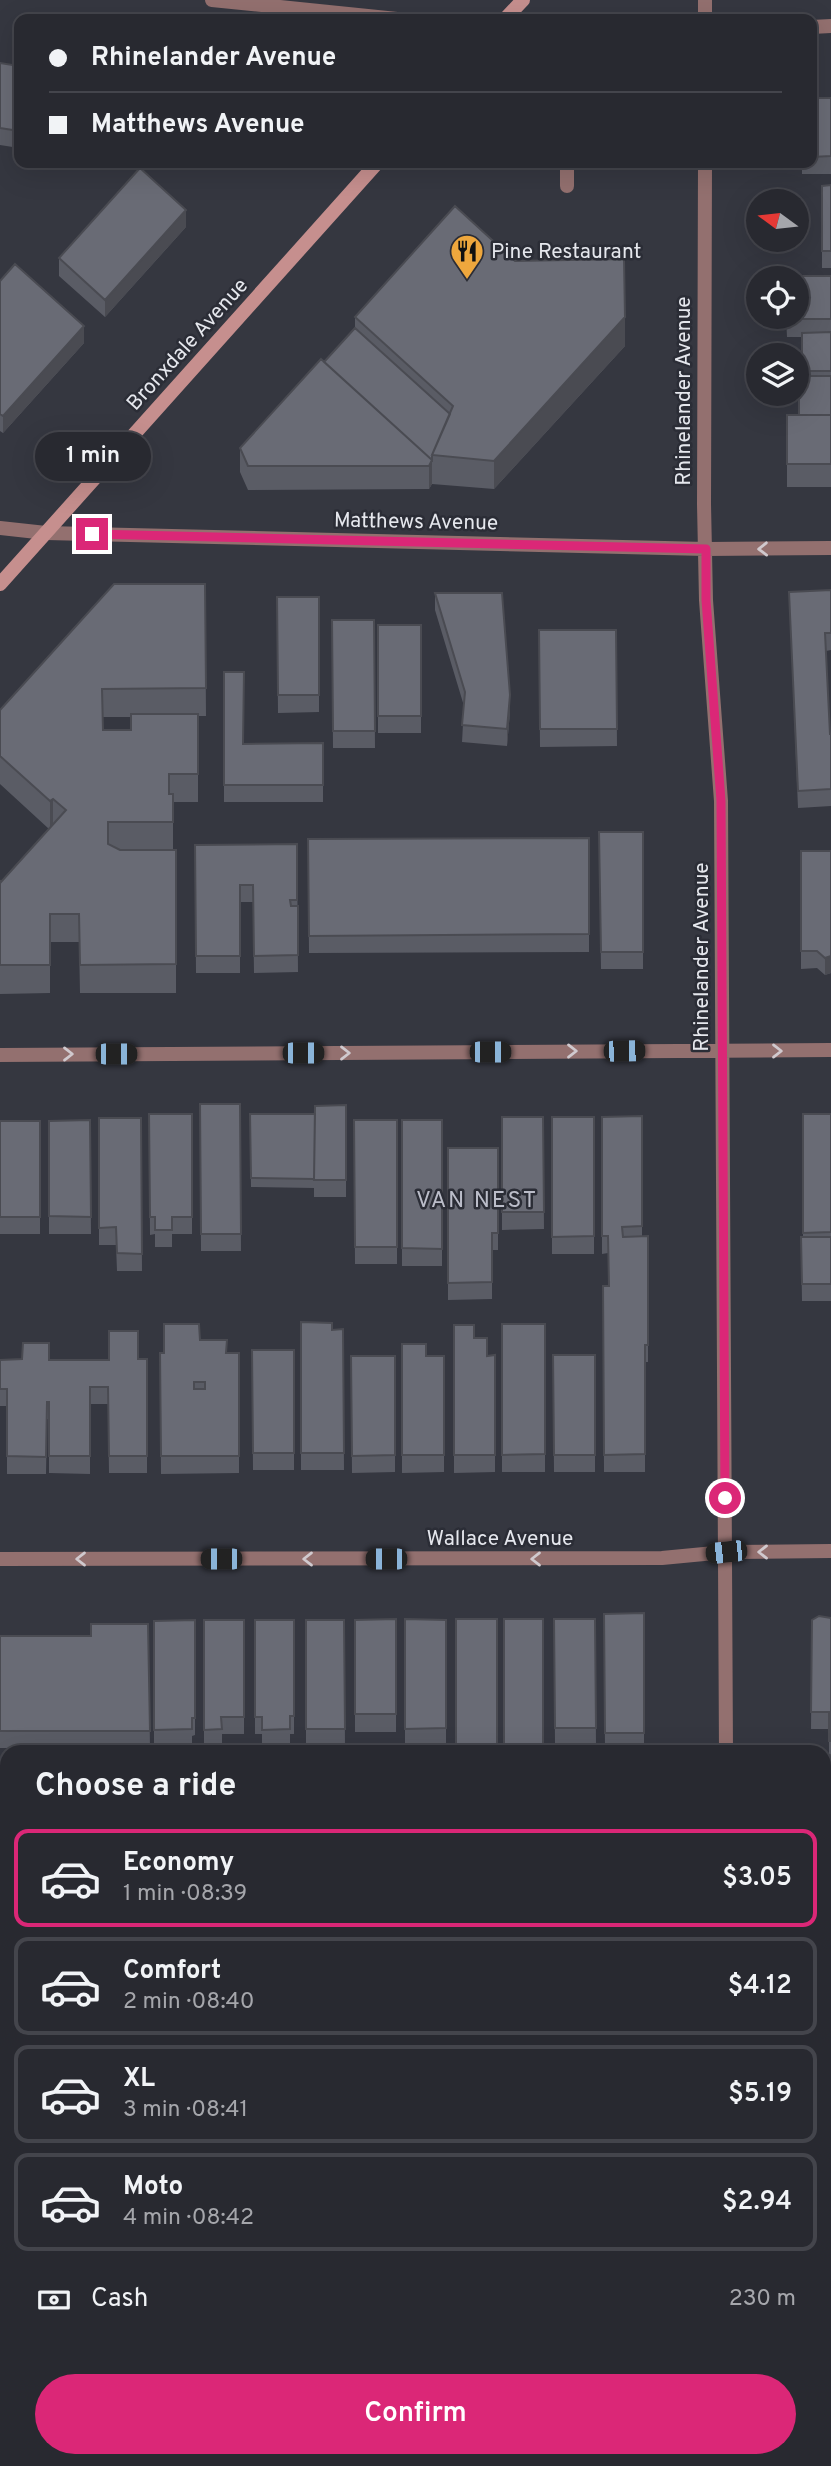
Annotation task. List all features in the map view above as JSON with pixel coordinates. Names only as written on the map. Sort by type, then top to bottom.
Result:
[{"type":"street","points":[[212,0],[348,14]]},
{"type":"street","points":[[510,14],[523,0]]},
{"type":"street","name":"Bronxdale Avenue","points":[[0,584],[373,168]]},
{"type":"street","points":[[567,168],[567,186]]},
{"type":"street","name":"Rhinelander Avenue","points":[[705,168],[706,600],[721,801],[726,1745]]},
{"type":"street","name":"Matthews Avenue","points":[[0,528],[46,533],[706,549],[831,548]]},
{"type":"street","points":[[0,1055],[831,1050]]},
{"type":"street","name":"Wallace Avenue","points":[[0,1559],[662,1558],[726,1552],[831,1551]]},
{"type":"building","points":[[0,63],[14,65],[14,130],[0,128]]},
{"type":"building","points":[[817,98],[831,98],[831,156],[817,157]]},
{"type":"building","points":[[140,168],[186,210],[105,300],[59,258]]},
{"type":"building","points":[[831,185],[831,251],[822,251],[822,186]]},
{"type":"building","points":[[455,206],[515,261],[624,259],[625,317],[494,461],[432,455],[453,406],[355,317]]},
{"type":"building","points":[[15,264],[84,326],[3,416],[0,414],[0,281]]},
{"type":"building","points":[[809,276],[831,276],[831,319],[809,319]]},
{"type":"building","points":[[355,328],[450,414],[432,460],[324,362]]},
{"type":"building","points":[[831,332],[831,371],[809,371],[809,343],[802,343],[802,333]]},
{"type":"building","points":[[321,359],[432,460],[429,466],[248,466],[240,448]]},
{"type":"building","points":[[809,376],[831,376],[831,415],[799,415],[799,406],[809,406]]},
{"type":"building","points":[[787,415],[831,415],[831,464],[787,464]]},
{"type":"building","points":[[114,584],[205,584],[206,688],[102,689],[103,730],[131,730],[131,714],[198,714],[198,774],[169,774],[169,794],[173,794],[173,822],[108,822],[108,844],[120,850],[176,850],[176,964],[80,965],[79,914],[50,914],[50,965],[0,965],[0,881],[66,810],[53,799],[50,801],[0,756],[0,710]]},
{"type":"building","points":[[831,590],[831,633],[825,633],[831,734],[831,789],[798,791],[789,592]]},
{"type":"building","points":[[435,593],[502,593],[510,695],[507,729],[462,725],[465,692]]},
{"type":"building","points":[[277,597],[319,597],[319,695],[278,695]]},
{"type":"building","points":[[332,620],[374,620],[375,731],[333,731]]},
{"type":"building","points":[[378,625],[421,625],[421,716],[378,716]]},
{"type":"building","points":[[539,630],[616,630],[617,729],[540,729]]},
{"type":"building","points":[[224,672],[244,672],[243,744],[323,743],[323,785],[224,785]]},
{"type":"building","points":[[599,832],[643,832],[643,952],[601,952]]},
{"type":"building","points":[[589,838],[589,934],[309,936],[308,839]]},
{"type":"building","points":[[297,844],[297,900],[290,900],[291,906],[298,906],[298,955],[254,956],[253,885],[240,885],[240,956],[196,956],[195,845]]},
{"type":"building","points":[[801,851],[831,851],[831,956],[825,958],[817,951],[801,951]]},
{"type":"building","points":[[200,1104],[240,1104],[241,1234],[201,1234]]},
{"type":"building","points":[[346,1105],[346,1180],[314,1180],[315,1106]]},
{"type":"building","points":[[149,1114],[192,1114],[192,1217],[172,1217],[172,1230],[155,1230],[155,1217],[150,1217]]},
{"type":"building","points":[[250,1114],[315,1114],[314,1179],[251,1178]]},
{"type":"building","points":[[803,1114],[831,1114],[831,1232],[803,1233]]},
{"type":"building","points":[[642,1116],[642,1226],[622,1227],[623,1237],[648,1236],[645,1454],[604,1455],[603,1286],[609,1286],[608,1236],[602,1236],[602,1117]]},
{"type":"building","points":[[502,1117],[543,1117],[544,1212],[502,1212]]},
{"type":"building","points":[[552,1117],[594,1117],[594,1236],[552,1237]]},
{"type":"building","points":[[99,1118],[141,1118],[142,1254],[117,1253],[116,1227],[99,1228]]},
{"type":"building","points":[[90,1120],[91,1217],[49,1216],[49,1121]]},
{"type":"building","points":[[354,1120],[397,1120],[397,1247],[355,1247]]},
{"type":"building","points":[[402,1120],[442,1120],[442,1249],[402,1248]]},
{"type":"building","points":[[0,1121],[40,1121],[40,1217],[0,1217]]},
{"type":"building","points":[[448,1148],[498,1148],[498,1233],[492,1233],[492,1282],[448,1283]]},
{"type":"building","points":[[801,1237],[831,1237],[831,1284],[802,1284]]},
{"type":"building","points":[[301,1322],[332,1323],[332,1330],[343,1329],[344,1453],[301,1453]]},
{"type":"building","points":[[164,1324],[199,1324],[200,1340],[227,1340],[226,1353],[239,1353],[239,1456],[161,1456],[160,1353],[164,1353]],"holes":[[[194,1382],[205,1382],[205,1389],[194,1389]]]},
{"type":"building","points":[[502,1324],[545,1324],[545,1454],[502,1455]]},
{"type":"building","points":[[454,1325],[474,1325],[474,1338],[487,1338],[487,1356],[495,1355],[495,1455],[454,1455]]},
{"type":"building","points":[[109,1331],[138,1331],[138,1359],[147,1359],[147,1456],[109,1456],[108,1387],[90,1387],[90,1456],[49,1456],[47,1402],[46,1457],[7,1456],[7,1389],[0,1389],[0,1360],[22,1359],[23,1343],[49,1343],[49,1360],[109,1360]]},
{"type":"building","points":[[402,1344],[426,1344],[426,1356],[444,1356],[444,1455],[402,1455]]},
{"type":"building","points":[[252,1350],[294,1350],[294,1453],[253,1453]]},
{"type":"building","points":[[553,1355],[595,1355],[595,1455],[554,1455]]},
{"type":"building","points":[[351,1356],[395,1356],[395,1455],[352,1456]]},
{"type":"building","points":[[644,1613],[644,1733],[605,1733],[604,1614]]},
{"type":"building","points":[[819,1616],[831,1618],[831,1741],[829,1712],[811,1712],[812,1620]]},
{"type":"building","points":[[396,1619],[396,1714],[355,1714],[355,1620]]},
{"type":"building","points":[[405,1619],[446,1620],[446,1728],[405,1729]]},
{"type":"building","points":[[456,1619],[497,1619],[497,1745],[456,1745]]},
{"type":"building","points":[[504,1619],[543,1619],[543,1745],[504,1745]]},
{"type":"building","points":[[554,1619],[595,1619],[596,1728],[555,1728]]},
{"type":"building","points":[[195,1620],[195,1718],[192,1718],[192,1729],[154,1730],[154,1621]]},
{"type":"building","points":[[204,1620],[244,1620],[244,1717],[221,1717],[222,1729],[204,1730]]},
{"type":"building","points":[[255,1620],[294,1620],[294,1716],[290,1716],[290,1729],[262,1730],[262,1717],[255,1717]]},
{"type":"building","points":[[306,1620],[344,1620],[345,1729],[306,1729]]},
{"type":"building","points":[[91,1624],[148,1624],[150,1731],[0,1731],[0,1636],[91,1636]]},
{"type":"place","name":"Pine Restaurant","points":[[467,281]]},
{"type":"district","name":"VAN NEST","points":[[477,1199]]},
{"type":"route","points":[[92,534],[706,549],[706,600],[721,801],[725,1498]]}]
